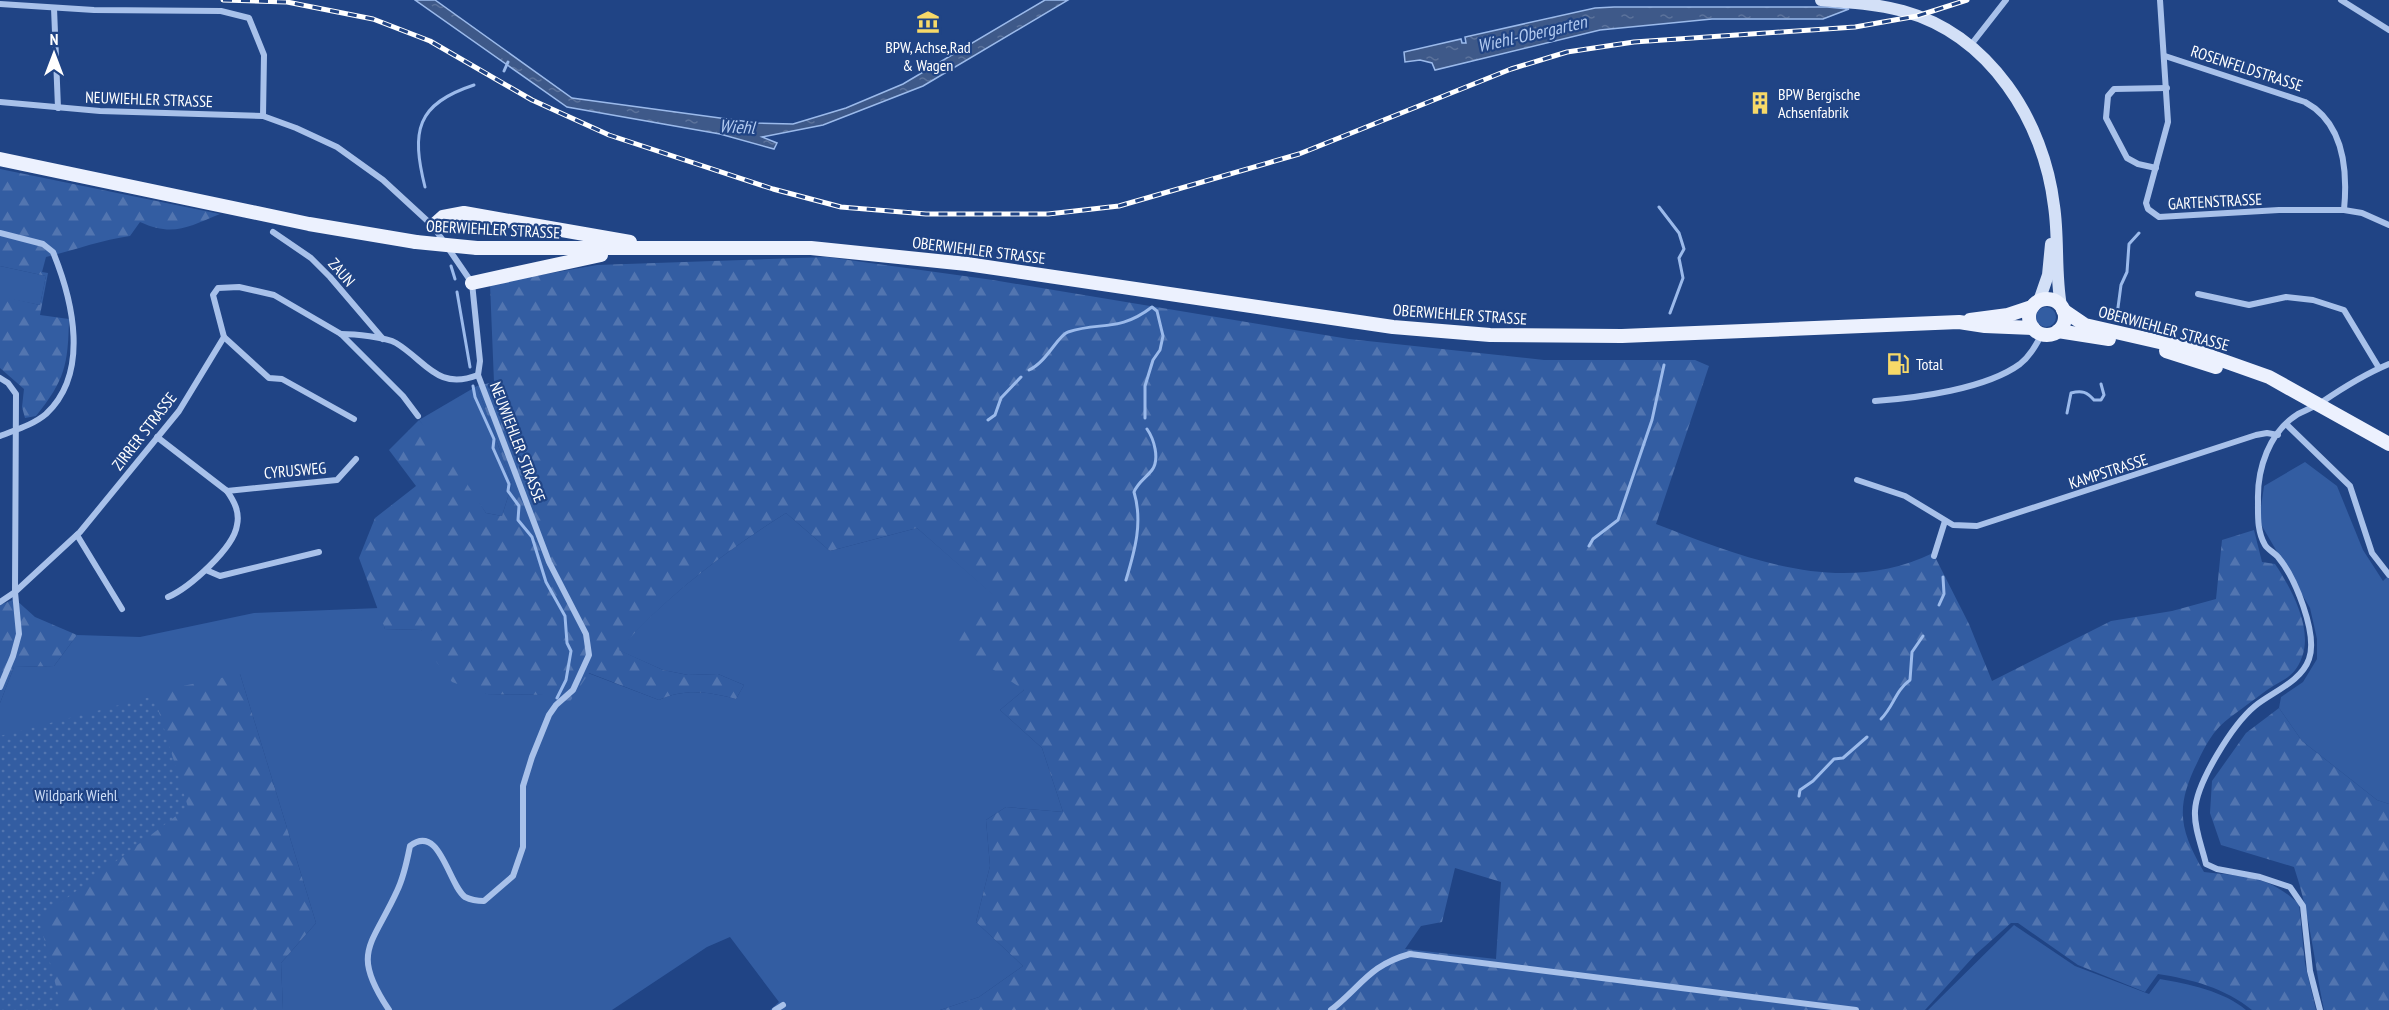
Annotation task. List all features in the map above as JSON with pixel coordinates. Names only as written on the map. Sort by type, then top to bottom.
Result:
[{"type":"main road","name":"OBERWIEHLER STRASSE","points":[[0,159],[309,224],[416,242],[477,248],[811,248],[967,264],[1404,328],[1490,335],[1622,336],[1959,322],[2008,315],[2036,304]]},
{"type":"main road","points":[[433,226],[443,218],[464,213],[612,240],[694,248]]},
{"type":"main road","points":[[472,283],[621,249]]},
{"type":"main road","points":[[2049,299],[2062,308],[2064,321],[2058,331],[2038,331],[2029,318],[2036,304],[2049,299]]},
{"type":"main road","name":"OBERWIEHLER STRASSE","points":[[2062,308],[2085,325],[2190,349],[2248,368],[2269,377],[2290,391]]},
{"type":"main road","name":"OBERWIEHLER STRASSE","points":[[1959,322],[2038,331]]},
{"type":"main road","name":"OBERWIEHLER STRASSE","points":[[2058,331],[2164,350],[2290,391],[2389,444]]},
{"type":"street","points":[[1821,0],[1862,4],[1917,16],[1970,46],[2014,93],[2028,118],[2049,176],[2062,308]]},
{"type":"street","points":[[1970,46],[2006,0]]},
{"type":"street","name":"GARTENSTRASSE","points":[[2160,0],[2168,122],[2146,203],[2148,209],[2159,218],[2279,210],[2344,210],[2362,213],[2389,225]]},
{"type":"street","points":[[2341,0],[2389,30]]},
{"type":"street","points":[[0,4],[54,8],[221,11],[249,18],[264,55],[263,116]]},
{"type":"street","points":[[54,8],[58,108]]},
{"type":"street","name":"ROSENFELDSTRASSE","points":[[2165,56],[2305,102],[2319,110],[2335,129],[2347,179],[2344,210]]},
{"type":"street","points":[[2156,168],[2138,164],[2127,158],[2106,118],[2108,96],[2114,89],[2167,88]]},
{"type":"street","name":"NEUWIEHLER STRASSE","points":[[0,102],[58,108],[263,116],[337,147],[383,180],[433,226],[472,283],[480,362],[478,375],[549,562],[586,634],[589,656],[573,690],[556,705],[549,715],[532,757],[523,786],[524,847],[513,876],[484,901],[466,898],[455,886],[434,846],[427,841],[416,842],[410,846],[398,891],[369,942],[367,954],[373,986],[389,1010]]},
{"type":"street","points":[[2036,304],[2048,275],[2055,228]]},
{"type":"street","name":"ZAUN","points":[[273,232],[317,265],[383,339]]},
{"type":"street","points":[[0,233],[43,244],[53,252],[75,334],[67,384],[55,403],[37,420],[0,436]]},
{"type":"street","name":"ZAUN","points":[[224,337],[213,295],[215,289],[224,287],[265,292],[341,334],[403,396],[418,416]]},
{"type":"street","points":[[2198,294],[2250,305],[2286,297],[2313,300],[2344,310],[2379,368]]},
{"type":"street","points":[[1875,400],[1913,398],[1961,388],[2008,371],[2031,352],[2038,331]]},
{"type":"street","name":"ZAUN","points":[[341,334],[358,334],[397,343],[438,376],[458,380],[478,375]]},
{"type":"street","points":[[224,337],[268,378],[282,379],[354,419]]},
{"type":"street","name":"ZIRRER STRASSE","points":[[0,602],[15,592],[77,535],[179,411],[224,337]]},
{"type":"street","points":[[2320,1010],[2310,971],[2303,906],[2290,887],[2260,877],[2217,869],[2206,864],[2195,813],[2197,797],[2204,781],[2233,731],[2253,707],[2284,686],[2309,660],[2311,644],[2305,613],[2289,573],[2278,557],[2266,546],[2257,524],[2261,466],[2286,424],[2355,380],[2389,364]]},
{"type":"street","points":[[0,378],[8,383],[16,394],[15,592],[19,634],[13,657],[0,687]]},
{"type":"street","points":[[2286,424],[2350,486],[2372,553],[2389,575]]},
{"type":"street","name":"KAMPSTRASSE","points":[[1857,480],[1905,496],[1945,521],[1959,526],[1977,526],[2256,435],[2267,433],[2278,435]]},
{"type":"street","points":[[157,437],[227,490],[236,506],[235,534],[206,570],[183,591],[168,597]]},
{"type":"street","name":"CYRUSWEG","points":[[227,490],[337,480],[356,459]]},
{"type":"street","points":[[1934,556],[1945,521]]},
{"type":"street","points":[[77,535],[122,609]]},
{"type":"street","points":[[206,570],[220,576],[319,552]]},
{"type":"street","points":[[1330,1010],[1371,971],[1392,959],[1410,954],[1856,1010]]},
{"type":"street","points":[[775,1010],[783,1005]]},
{"type":"green space","points":[[0,169],[220,214],[189,226],[171,229],[162,229],[140,222],[130,236],[46,257],[42,272],[48,273],[40,315],[69,319],[68,348],[63,371],[53,392],[36,416],[25,418],[22,407],[24,389],[0,368],[0,296],[40,305],[46,276],[0,266]]},
{"type":"green space","points":[[827,257],[993,280],[1349,339],[1544,360],[1695,360],[1709,366],[1656,524],[1758,560],[1828,573],[1863,572],[1898,566],[1933,553],[1969,624],[1992,681],[2111,621],[2172,611],[2216,599],[2222,540],[2254,530],[2262,562],[2275,564],[2299,609],[2303,621],[2305,646],[2299,665],[2286,679],[2236,713],[2213,734],[2191,777],[2183,805],[2183,818],[2189,843],[2204,872],[2244,876],[2266,882],[2299,904],[2305,964],[2316,1010],[2252,1010],[2219,990],[2158,974],[2145,992],[2078,965],[2018,923],[2011,923],[1975,955],[1925,1010],[940,1010],[979,997],[1023,966],[976,922],[990,866],[986,820],[1006,807],[1063,812],[1042,748],[1000,710],[1024,690],[947,639],[994,596],[917,528],[830,551],[786,513],[697,576],[657,611],[619,650],[663,670],[688,675],[718,674],[744,685],[736,699],[697,692],[678,694],[659,700],[589,673],[565,709],[545,695],[486,694],[452,682],[425,647],[421,630],[385,629],[359,558],[375,518],[416,486],[389,450],[419,420],[445,450],[486,513],[502,516],[512,484],[477,386],[494,382],[490,284],[597,265]],"holes":[[[1455,868],[1501,882],[1496,959],[1405,949],[1421,926],[1442,922]]]},
{"type":"green space","points":[[0,266],[46,276],[40,305],[0,297]]},
{"type":"green space","points":[[2042,307],[2050,307],[2056,313],[2056,321],[2050,327],[2042,327],[2036,321],[2036,313]]},
{"type":"green space","points":[[477,386],[512,484],[502,516],[486,513],[419,420]]},
{"type":"green space","points":[[2305,462],[2337,486],[2363,550],[2383,581],[2389,575],[2389,804],[2377,800],[2302,741],[2279,708],[2281,697],[2303,682],[2317,659],[2317,639],[2310,608],[2259,521],[2264,486]]},
{"type":"green space","points":[[786,513],[830,551],[917,528],[995,596],[1024,690],[1000,710],[1042,748],[1063,812],[1006,807],[986,820],[990,866],[976,922],[1023,966],[979,997],[940,1010],[770,1010],[779,1002],[730,937],[707,947],[612,1010],[283,1010],[281,963],[316,923],[240,674],[178,804],[0,897],[0,703],[14,667],[54,666],[77,635],[140,637],[254,613],[379,608],[385,629],[421,630],[486,694],[545,695],[588,673],[659,700],[678,694],[697,692],[736,699],[744,685],[718,674],[688,675],[663,670],[618,650],[656,611],[697,576]]},
{"type":"green space","points":[[15,599],[35,617],[77,635],[54,666],[14,667],[0,703],[0,605]]},
{"type":"green space","points":[[240,674],[316,923],[281,963],[283,1010],[0,1010],[0,897],[178,804],[154,692]]},
{"type":"green space","name":"Wildpark Wiehl","points":[[154,696],[188,807],[39,919],[62,1010],[0,1010],[0,736]]},
{"type":"green space","points":[[2279,708],[2302,741],[2377,800],[2389,804],[2389,1010],[2324,1010],[2308,920],[2294,867],[2221,845],[2210,813],[2212,781],[2246,733]]},
{"type":"green space","points":[[2014,925],[2075,966],[2149,994],[2160,979],[2217,993],[2246,1010],[1928,1010]]},
{"type":"water","name":"Wiehl","points":[[415,0],[435,0],[572,98],[757,123],[793,124],[846,108],[903,84],[1045,0],[1068,0],[923,86],[823,125],[762,137],[777,143],[774,149],[720,134],[567,107]]},
{"type":"water","name":"Wiehl-Obergarten","points":[[1827,7],[1849,9],[1823,19],[1712,19],[1600,30],[1435,70],[1432,63],[1420,60],[1405,62],[1404,52],[1461,39],[1462,43],[1466,43],[1465,37],[1595,8]]},
{"type":"waterway","points":[[504,71],[508,62]]},
{"type":"waterway","points":[[425,187],[419,150],[422,122],[429,111],[440,101],[474,85]]},
{"type":"waterway","points":[[1659,207],[1679,233],[1684,249],[1679,258],[1683,278],[1670,313]]},
{"type":"waterway","points":[[2117,315],[2121,285],[2127,272],[2129,244],[2139,233]]},
{"type":"waterway","points":[[451,266],[455,279]]},
{"type":"waterway","points":[[457,292],[470,367]]},
{"type":"waterway","points":[[1029,370],[1041,361],[1064,334],[1129,320],[1152,307],[1157,311],[1163,336],[1160,350],[1153,360],[1145,386],[1145,418]]},
{"type":"waterway","points":[[1589,546],[1593,539],[1618,520],[1652,420],[1664,365]]},
{"type":"waterway","points":[[988,420],[995,415],[1001,398],[1021,377]]},
{"type":"waterway","points":[[2067,413],[2071,393],[2084,392],[2094,400],[2101,400],[2104,395],[2101,384]]},
{"type":"waterway","points":[[473,386],[475,397],[494,439],[493,448],[509,484],[508,491],[519,506],[518,520],[532,537],[546,582],[565,616],[567,643],[571,651],[566,680],[557,698]]},
{"type":"waterway","points":[[1126,580],[1138,525],[1134,492],[1152,470],[1156,460],[1154,443],[1147,429]]},
{"type":"waterway","points":[[1939,605],[1944,594],[1943,577]]},
{"type":"waterway","points":[[1881,719],[1901,689],[1910,680],[1912,652],[1923,636]]},
{"type":"waterway","points":[[1799,796],[1800,790],[1813,781],[1834,759],[1843,758],[1867,737]]},
{"type":"railway","points":[[223,0],[287,2],[373,19],[430,41],[532,100],[609,135],[773,189],[841,207],[926,214],[1048,214],[1119,206],[1299,154],[1511,69],[1567,52],[1634,42],[1855,27],[1917,16],[1967,0]]},
{"type":"place","name":"BPW, Achse,Rad & Wagen","points":[[928,22]]},
{"type":"place","name":"BPW Bergische Achsenfabrik","points":[[1760,103]]},
{"type":"place","name":"Total","points":[[1898,364]]}]
